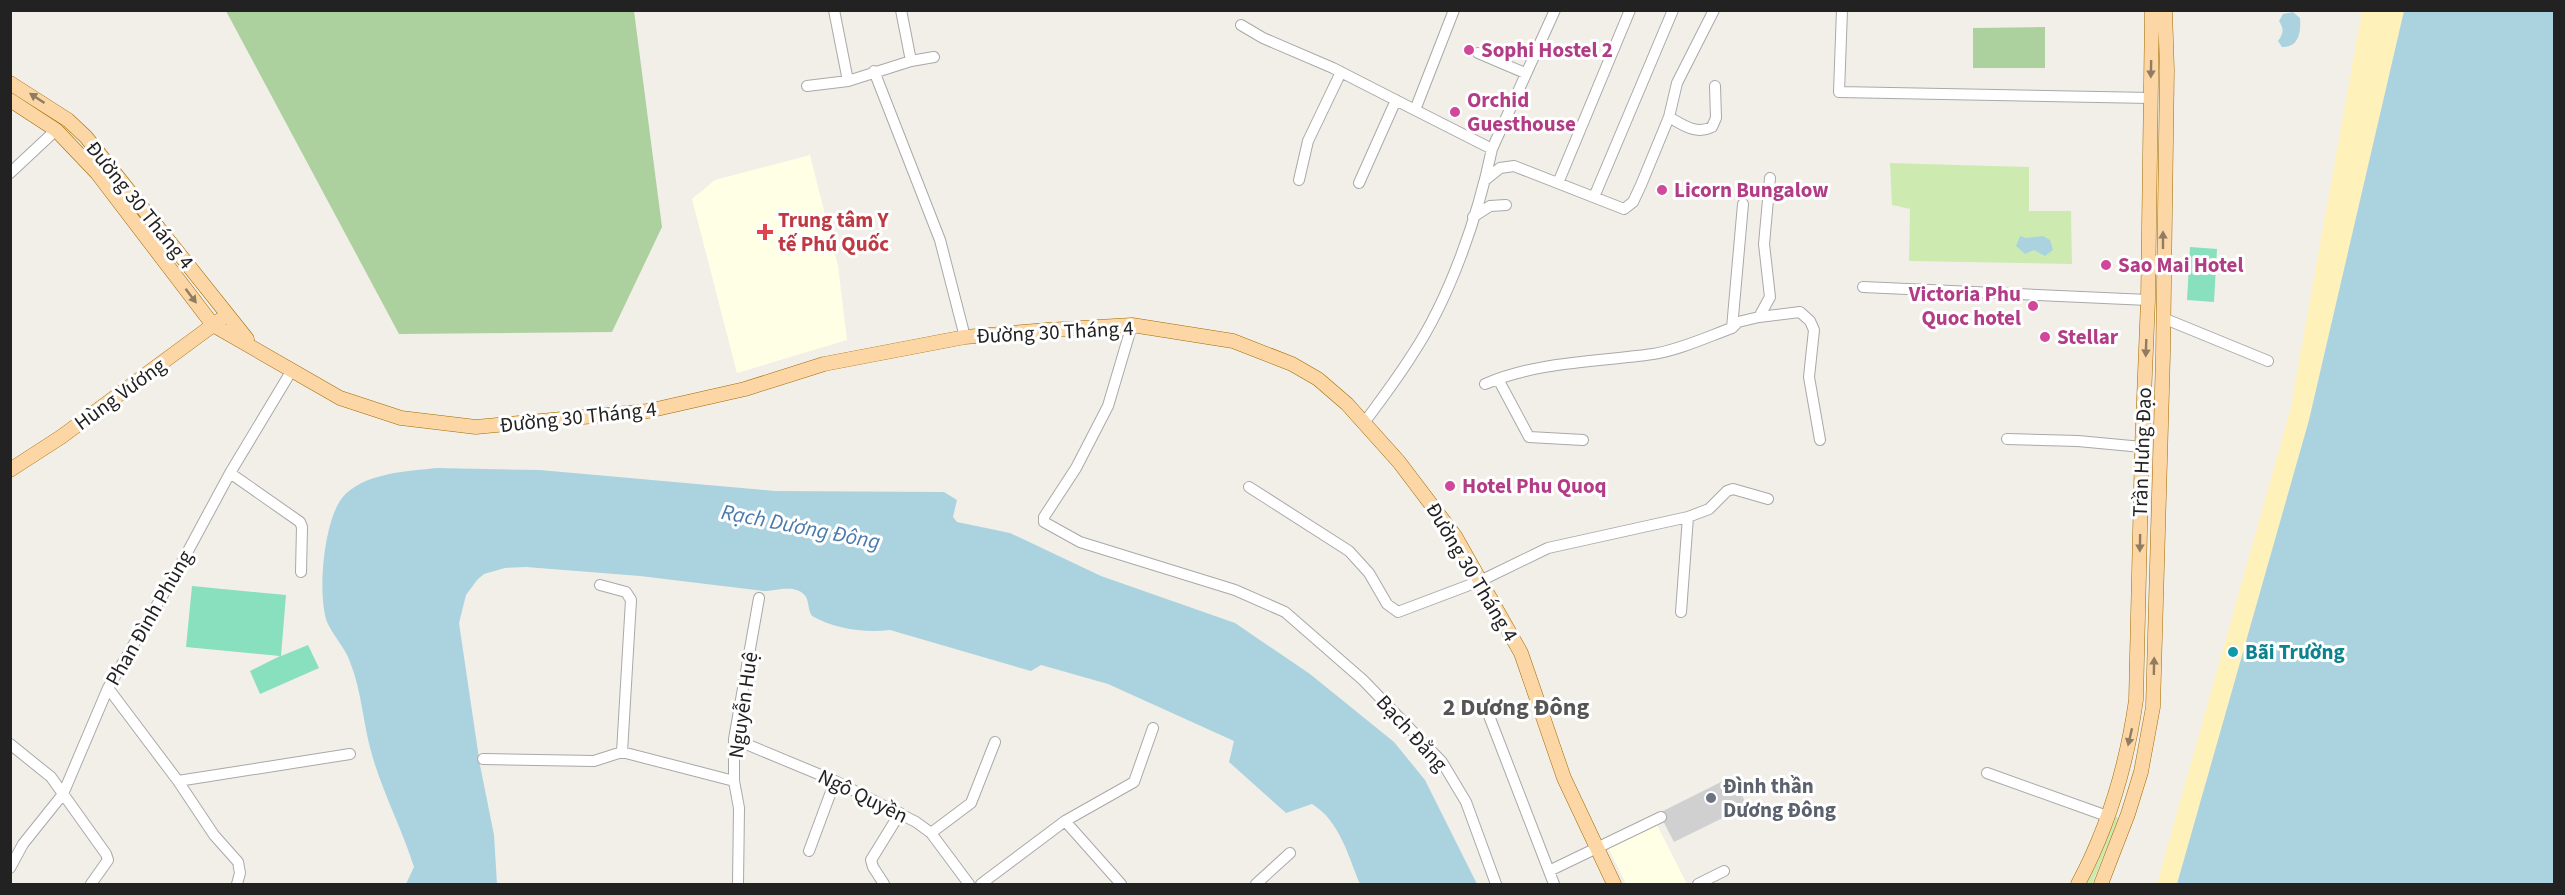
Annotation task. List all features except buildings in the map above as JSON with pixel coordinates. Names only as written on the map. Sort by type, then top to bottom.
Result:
[{"type":"main road","name":"Trần Hưng Đạo","points":[[2078,885],[2109,812],[2131,737],[2136,700],[2148,300],[2152,10]]},
{"type":"main road","name":"Trần Hưng Đạo","points":[[2101,885],[2128,814],[2149,737],[2153,707],[2163,318],[2167,70],[2165,10]]},
{"type":"main road","name":"Đường 30 Tháng 4","points":[[10,83],[68,120],[86,137],[253,346]]},
{"type":"main road","name":"Đường 30 Tháng 4","points":[[10,100],[56,130],[97,173],[213,325],[340,398],[391,414],[476,427],[572,420],[682,405],[825,364],[965,337],[1132,325],[1233,341],[1257,349],[1318,379],[1338,395],[1429,499],[1455,536],[1521,653],[1564,778],[1614,885]]},
{"type":"main road","points":[[56,130],[68,120]]},
{"type":"main road","points":[[136,225],[148,215]]},
{"type":"main road","name":"Hùng Vương","points":[[10,470],[61,437],[227,315]]},
{"type":"main road","points":[[2147,316],[2163,318]]},
{"type":"main road","points":[[2142,447],[2160,448]]},
{"type":"main road","points":[[2109,812],[2128,814]]},
{"type":"street","points":[[834,10],[848,81]]},
{"type":"street","points":[[901,10],[911,61]]},
{"type":"street","points":[[1415,110],[1454,10]]},
{"type":"street","points":[[1364,423],[1413,354],[1440,301],[1473,217],[1492,149],[1555,10]]},
{"type":"street","points":[[1558,183],[1630,10]]},
{"type":"street","points":[[1594,197],[1673,10]]},
{"type":"street","points":[[1485,180],[1500,168],[1514,166],[1624,209],[1633,202],[1669,117],[1677,83],[1714,10]]},
{"type":"street","points":[[1842,10],[1839,92],[2151,98]]},
{"type":"street","points":[[1241,25],[1290,52],[1341,72],[1492,149]]},
{"type":"street","points":[[1478,53],[1525,73]]},
{"type":"street","points":[[807,86],[848,81],[874,71],[934,57]]},
{"type":"street","points":[[874,71],[940,240],[965,337]]},
{"type":"street","points":[[1299,180],[1308,141],[1341,72]]},
{"type":"street","points":[[1669,117],[1694,130],[1701,131],[1712,127],[1716,118],[1715,86]]},
{"type":"street","points":[[1359,183],[1396,100]]},
{"type":"street","points":[[10,173],[56,130]]},
{"type":"street","points":[[1759,317],[1770,297],[1764,244],[1770,178]]},
{"type":"street","points":[[1732,328],[1743,204]]},
{"type":"street","points":[[1473,217],[1490,206],[1506,205]]},
{"type":"street","points":[[1863,287],[2148,300]]},
{"type":"street","points":[[1485,384],[1568,362],[1655,353],[1732,328],[1738,322],[1800,312],[1810,321],[1814,330],[1809,377],[1820,428],[1820,440]]},
{"type":"street","points":[[2163,318],[2268,361]]},
{"type":"street","name":"Bạch Đằng","points":[[1132,325],[1108,406],[1076,468],[1044,517],[1044,522],[1080,542],[1235,590],[1285,612],[1363,680],[1442,762],[1466,802],[1496,885]]},
{"type":"street","name":"Phan Đình Phùng","points":[[10,868],[24,844],[63,794],[108,688],[181,564],[230,473],[292,370]]},
{"type":"street","points":[[1498,379],[1529,437],[1583,440]]},
{"type":"street","points":[[2007,439],[2078,441],[2142,447]]},
{"type":"street","points":[[230,473],[300,522],[302,527],[301,572]]},
{"type":"street","points":[[1249,487],[1349,551],[1369,573],[1387,604],[1398,612],[1480,581],[1548,548],[1688,517],[1709,509],[1727,491],[1733,489],[1768,500]]},
{"type":"street","points":[[1681,612],[1688,517]]},
{"type":"street","points":[[600,585],[626,592],[631,600],[622,752]]},
{"type":"street","name":"Nguyễn Huệ","points":[[738,885],[739,808],[734,782],[734,739],[759,598]]},
{"type":"street","points":[[108,688],[178,781],[214,835],[238,862],[240,873],[237,885]]},
{"type":"street","points":[[1486,708],[1554,885]]},
{"type":"street","points":[[981,885],[1065,821],[1134,782],[1153,728]]},
{"type":"street","name":"Ngô Quyền","points":[[734,739],[836,781],[900,813],[931,833],[969,885]]},
{"type":"street","points":[[931,833],[971,803],[995,742]]},
{"type":"street","points":[[10,744],[51,777],[108,860],[91,885]]},
{"type":"street","points":[[483,759],[594,760],[622,752],[734,782]]},
{"type":"street","points":[[178,781],[350,754]]},
{"type":"street","points":[[1987,773],[2109,812]]},
{"type":"street","points":[[809,851],[836,781]]},
{"type":"street","points":[[884,884],[871,860],[900,813]]},
{"type":"street","points":[[1549,871],[1661,817]]},
{"type":"street","points":[[1065,821],[1121,885]]},
{"type":"street","points":[[1256,885],[1290,853]]},
{"type":"street","points":[[1698,885],[1724,871]]},
{"type":"shaded area","name":"Trung tâm Y tế Phú Quốc","points":[[810,155],[838,266],[847,340],[737,373],[692,199],[715,180]]},
{"type":"shaded area","points":[[1733,776],[1747,806],[1674,842],[1659,813]]},
{"type":"shaded area","points":[[1656,823],[1687,884],[1626,884],[1608,847]]},
{"type":"green space","points":[[226,11],[634,11],[662,227],[612,332],[399,334]]},
{"type":"green space","points":[[2045,27],[2045,68],[1973,68],[1973,28]]},
{"type":"green space","points":[[1890,163],[2029,167],[2029,211],[2071,211],[2072,264],[1909,261],[1910,209],[1892,205]]},
{"type":"green space","points":[[2190,247],[2217,249],[2214,302],[2187,300]]},
{"type":"green space","points":[[192,586],[286,595],[281,656],[308,645],[319,668],[260,694],[250,671],[280,656],[186,647]]},
{"type":"green space","points":[[2114,816],[2119,818],[2092,884],[2086,884]]},
{"type":"sand","name":"Bãi Trường","points":[[2362,11],[2404,11],[2309,420],[2177,884],[2157,884],[2290,411]]},
{"type":"water","points":[[2404,11],[2554,11],[2554,884],[2177,884],[2309,420]]},
{"type":"water","points":[[2293,12],[2300,18],[2298,38],[2292,45],[2282,47],[2278,41],[2283,31],[2279,21],[2283,14]]},
{"type":"water","points":[[2020,236],[2026,238],[2043,236],[2050,240],[2053,250],[2045,256],[2034,250],[2025,254],[2016,246]]},
{"type":"water","name":"Rạch Dương Đông","points":[[437,468],[540,470],[775,491],[944,492],[957,500],[953,517],[957,522],[1010,533],[1101,576],[1235,623],[1310,674],[1394,742],[1425,780],[1477,884],[1360,884],[1342,840],[1330,820],[1312,804],[1286,813],[1229,762],[1234,741],[1108,684],[1041,665],[1031,671],[890,630],[860,630],[830,624],[812,616],[806,597],[797,590],[764,591],[640,576],[526,567],[505,568],[484,574],[466,595],[459,623],[480,765],[494,835],[497,884],[406,884],[414,867],[372,755],[350,662],[327,622],[323,594],[324,558],[336,509],[342,498],[351,490],[373,478]]},
{"type":"place","name":"Sophi Hostel 2","points":[[1469,50]]},
{"type":"place","name":"Orchid Guesthouse","points":[[1455,112]]},
{"type":"place","name":"Licorn Bungalow","points":[[1662,190]]},
{"type":"place","name":"Trung tâm Y tế Phú Quốc","points":[[765,232]]},
{"type":"place","name":"Sao Mai Hotel","points":[[2106,265]]},
{"type":"place","name":"Victoria Phu Quoc hotel","points":[[2033,306]]},
{"type":"place","name":"Stellar","points":[[2045,337]]},
{"type":"place","name":"Hotel Phu Quoq","points":[[1450,486]]},
{"type":"place","name":"Bãi Trường","points":[[2233,652]]},
{"type":"place","name":"Đình thần Dương Đông","points":[[1711,798]]},
{"type":"district","name":"2 Dương Đông","points":[[1516,707]]}]
